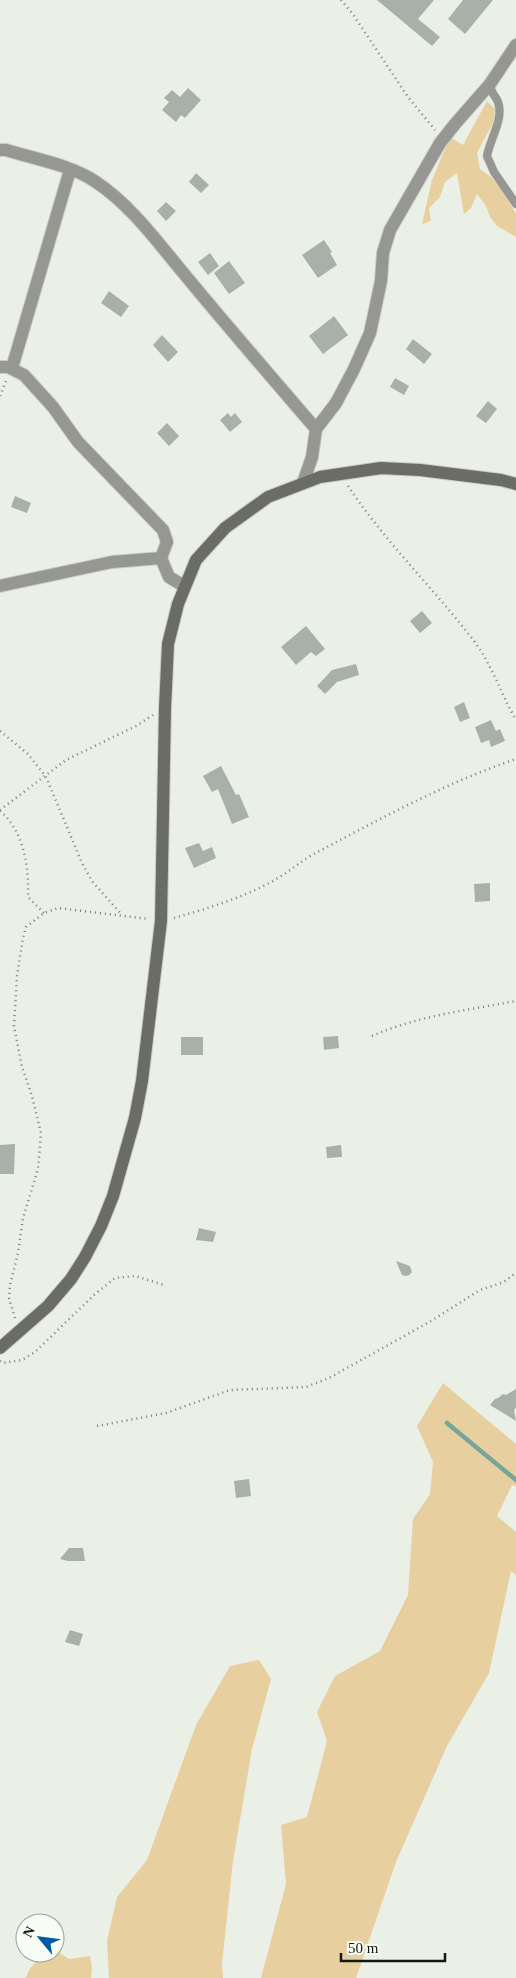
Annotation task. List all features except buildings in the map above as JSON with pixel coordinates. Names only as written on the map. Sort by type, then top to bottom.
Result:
[{"type":"main road","points":[[0,1348],[48,1306],[71,1279],[101,1226],[113,1196],[134,1118],[142,1081],[161,921],[168,644],[184,586],[196,560],[225,528],[268,496],[320,477],[381,468],[420,470],[500,480],[516,484]]},
{"type":"street","points":[[303,483],[312,457],[316,429],[336,403],[370,333],[381,281],[383,253],[390,230],[440,143],[454,124],[490,84],[516,46]]},
{"type":"street","points":[[0,150],[6,150],[70,170],[95,181],[120,200],[162,244],[183,273],[316,429]]},
{"type":"street","points":[[70,170],[6,368],[24,375],[53,407],[78,442],[163,530],[167,542],[161,558],[169,577],[184,586]]},
{"type":"street","points":[[0,586],[33,577],[112,562],[161,558]]},
{"type":"lane","points":[[490,84],[491,92],[498,101],[499,118],[487,156],[494,172],[516,204]]},
{"type":"path","points":[[341,0],[408,97],[434,128],[440,143]]},
{"type":"path","points":[[341,474],[368,515],[472,638],[491,667],[505,701],[516,720]]},
{"type":"path","points":[[44,913],[28,896],[28,871],[24,849],[8,818],[0,810],[66,760],[136,726],[165,708]]},
{"type":"path","points":[[0,731],[28,754],[46,777],[82,863],[92,881],[123,916]]},
{"type":"path","points":[[19,1331],[9,1298],[10,1285],[18,1253],[23,1218],[38,1169],[41,1133],[32,1096],[22,1067],[14,1026],[17,976],[26,927],[44,913],[58,908],[161,921],[226,901],[278,878],[300,862],[476,772],[516,758]]},
{"type":"path","points":[[372,1036],[387,1029],[448,1013],[516,1000]]},
{"type":"path","points":[[97,1426],[166,1413],[230,1390],[306,1387],[329,1378],[431,1321],[480,1290],[504,1282],[516,1273]]},
{"type":"path","points":[[0,1362],[22,1360],[36,1352],[94,1295],[115,1278],[135,1276],[164,1285]]},
{"type":"shaded area","points":[[487,101],[495,109],[493,123],[477,153],[480,169],[491,177],[505,194],[516,214],[516,237],[497,226],[477,194],[471,208],[464,214],[457,173],[445,182],[440,197],[429,208],[431,221],[422,224],[432,180],[450,137],[463,145]]},
{"type":"shaded area","points":[[443,1383],[516,1444],[516,1486],[512,1485],[497,1516],[516,1532],[516,1575],[511,1571],[489,1673],[447,1746],[396,1862],[356,1978],[261,1978],[286,1884],[281,1825],[307,1817],[327,1741],[317,1712],[335,1676],[380,1651],[408,1595],[413,1519],[430,1494],[433,1462],[417,1426]]},
{"type":"shaded area","points":[[259,1660],[271,1679],[252,1749],[233,1861],[222,1964],[223,1978],[109,1978],[107,1941],[117,1897],[147,1860],[196,1725],[230,1666]]},
{"type":"shaded area","points":[[65,1956],[69,1959],[90,1956],[92,1967],[91,1978],[26,1978],[35,1963],[65,1963]]},
{"type":"waterway","points":[[447,1423],[516,1480]]}]
